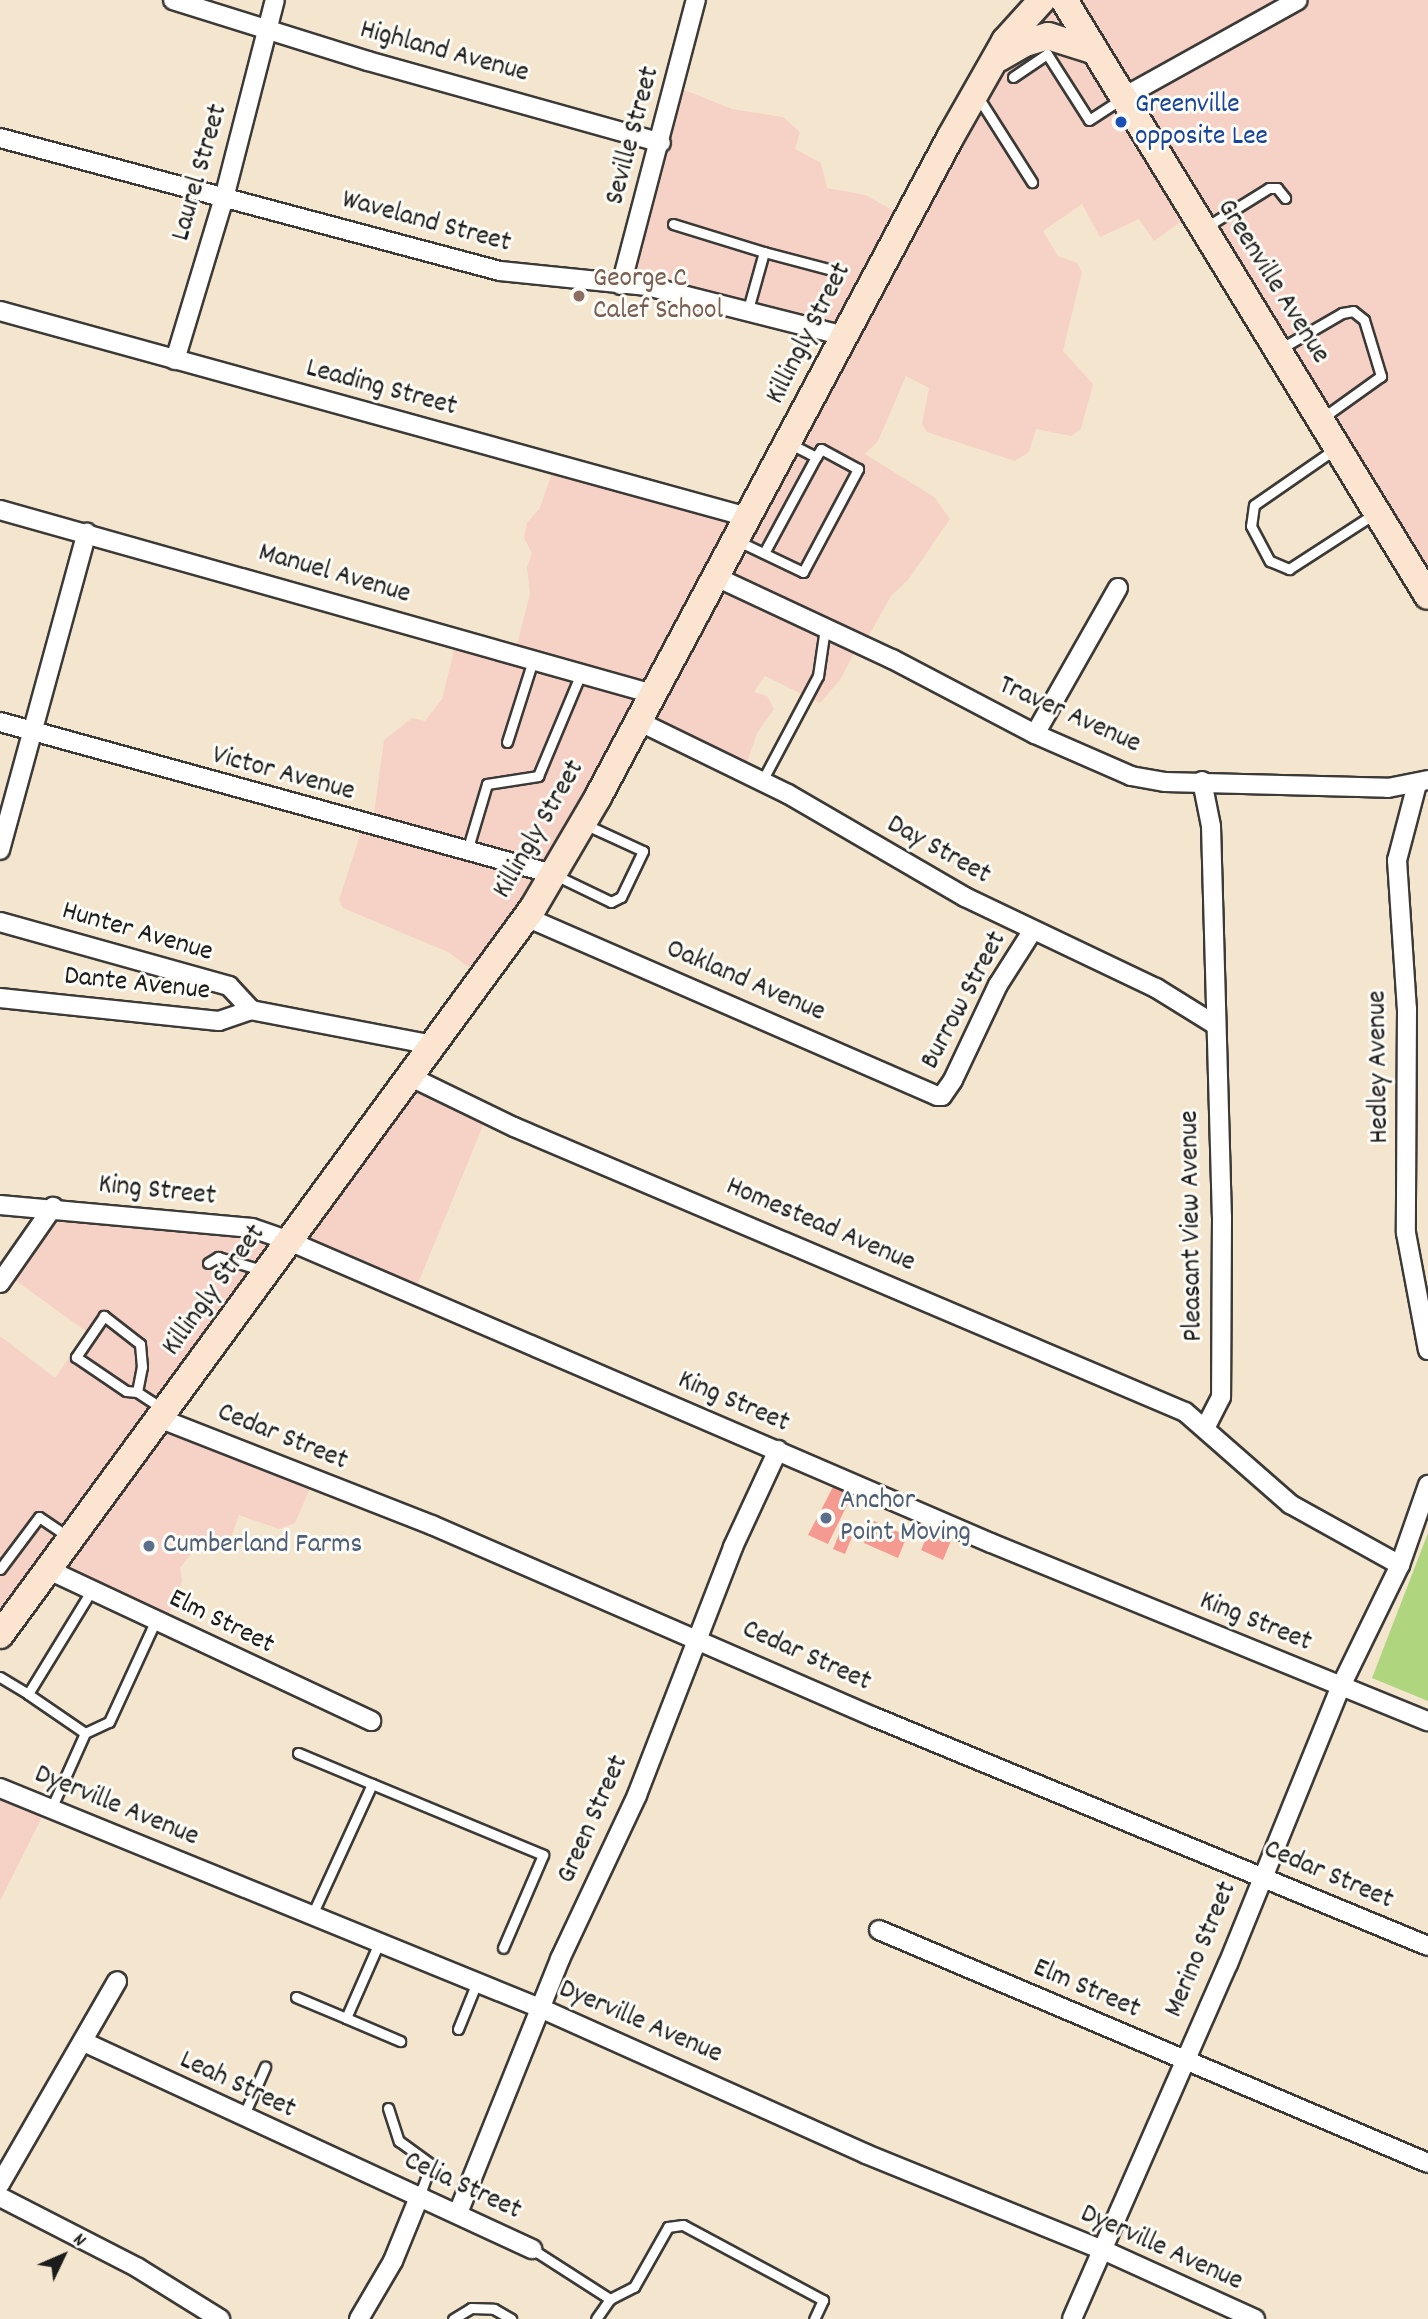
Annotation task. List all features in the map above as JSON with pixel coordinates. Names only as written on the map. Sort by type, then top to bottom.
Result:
[{"type":"main road","name":"Killingly Street","points":[[0,1635],[164,1415],[526,917],[553,874],[653,694],[976,93],[1004,69],[1042,0]]},
{"type":"main road","name":"Greenville Avenue","points":[[1064,0],[1202,230],[1428,596]]},
{"type":"main road","points":[[1004,69],[1025,43],[1048,36],[1093,50]]},
{"type":"street","name":"Highland Avenue","points":[[173,0],[267,32],[661,143]]},
{"type":"street","name":"Laurel Street","points":[[175,360],[224,198],[275,0]]},
{"type":"street","name":"Seville Street","points":[[621,285],[661,143],[696,0]]},
{"type":"street","points":[[1122,98],[1298,0]]},
{"type":"street","name":"Waveland Street","points":[[0,138],[500,271],[647,286],[844,336]]},
{"type":"street","name":"Leading Street","points":[[0,311],[748,517]]},
{"type":"street","name":"Manuel Avenue","points":[[0,510],[653,694]]},
{"type":"street","points":[[0,850],[35,733],[87,533]]},
{"type":"street","name":"Traver Avenue","points":[[716,577],[825,628],[1035,734],[1132,776],[1165,782],[1388,788],[1423,782]]},
{"type":"street","points":[[1035,734],[1118,588]]},
{"type":"street","name":"Day Street","points":[[638,721],[761,783],[1033,930],[1156,988],[1214,1024]]},
{"type":"street","name":"Victor Avenue","points":[[0,722],[553,874]]},
{"type":"street","name":"Pleasant View Avenue","points":[[1202,781],[1211,826],[1214,1024],[1222,1217],[1222,1397],[1206,1426]]},
{"type":"street","name":"Hedley Avenue","points":[[1423,782],[1397,860],[1407,1009],[1406,1233],[1428,1350]]},
{"type":"street","name":"Oakland Avenue","points":[[526,917],[942,1096]]},
{"type":"street","name":"Hunter Avenue","points":[[0,922],[229,986],[251,1010]]},
{"type":"street","name":"Burrow Street","points":[[942,1096],[998,985],[1033,930]]},
{"type":"street","name":"Dante Avenue","points":[[0,998],[219,1021],[251,1010],[433,1045]]},
{"type":"street","name":"Homestead Avenue","points":[[411,1077],[573,1153],[1147,1395],[1206,1426]]},
{"type":"street","name":"King Street","points":[[0,1205],[53,1207],[252,1228],[289,1241],[991,1543],[1428,1721]]},
{"type":"street","points":[[0,1283],[53,1207]]},
{"type":"street","name":"Cedar Street","points":[[164,1415],[432,1525],[874,1717],[1428,1946]]},
{"type":"street","points":[[1206,1426],[1290,1504],[1400,1565]]},
{"type":"street","name":"Green Street","points":[[458,2213],[540,2008],[637,1795],[733,1547],[778,1450]]},
{"type":"street","name":"Merino Street","points":[[1072,2319],[1341,1686],[1400,1565],[1428,1485]]},
{"type":"street","name":"Elm Street","points":[[49,1570],[371,1721]]},
{"type":"street","name":"Dyerville Avenue","points":[[0,1788],[540,2008],[866,2154],[1103,2250],[1255,2319]]},
{"type":"street","name":"Elm Street","points":[[879,1930],[1428,2163]]},
{"type":"street","points":[[0,2183],[117,1981]]},
{"type":"street","name":"Leah Street","points":[[84,2042],[369,2174]]},
{"type":"street","name":"Celia Street","points":[[369,2174],[420,2195],[532,2249]]},
{"type":"street","points":[[359,2319],[420,2195]]},
{"type":"street","points":[[0,2197],[138,2268],[220,2319]]},
{"type":"lane","points":[[1004,69],[1047,54],[1089,120],[1122,98]]},
{"type":"lane","points":[[976,93],[1032,181]]},
{"type":"lane","points":[[1202,230],[1269,188],[1277,188],[1284,198]]},
{"type":"lane","points":[[673,224],[836,271]]},
{"type":"lane","points":[[747,313],[764,252]]},
{"type":"lane","points":[[1277,351],[1342,313],[1353,311],[1364,320],[1381,376],[1320,420]]},
{"type":"lane","points":[[789,443],[816,457]]},
{"type":"lane","points":[[1337,448],[1254,505],[1251,526],[1269,561],[1289,569],[1376,513]]},
{"type":"lane","points":[[736,540],[803,572],[858,469],[821,449],[764,553]]},
{"type":"lane","points":[[761,783],[818,676],[825,628]]},
{"type":"lane","points":[[507,742],[533,660]]},
{"type":"lane","points":[[467,851],[487,784],[538,776],[582,673]]},
{"type":"lane","points":[[553,874],[611,902],[621,897],[643,852],[582,823]]},
{"type":"lane","points":[[208,1263],[218,1257],[240,1260],[267,1272]]},
{"type":"lane","points":[[137,1392],[140,1344],[104,1316],[76,1357],[126,1391],[137,1392],[164,1415]]},
{"type":"lane","points":[[0,1569],[39,1517],[71,1539]]},
{"type":"lane","points":[[28,1695],[91,1591]]},
{"type":"lane","points":[[51,1809],[85,1733],[109,1722],[156,1620]]},
{"type":"lane","points":[[0,1678],[85,1733]]},
{"type":"lane","points":[[298,1753],[544,1855],[503,1948]]},
{"type":"lane","points":[[312,1915],[372,1784]]},
{"type":"lane","points":[[346,2018],[379,1943]]},
{"type":"lane","points":[[458,2029],[477,1982]]},
{"type":"lane","points":[[296,1997],[400,2041]]},
{"type":"lane","points":[[243,2117],[265,2067]]},
{"type":"lane","points":[[388,2108],[405,2148],[431,2164],[420,2195]]},
{"type":"lane","points":[[596,2319],[610,2298],[634,2287],[668,2227],[683,2225],[823,2300],[814,2319]]},
{"type":"lane","points":[[532,2249],[610,2298]]},
{"type":"lane","points":[[453,2319],[471,2308],[494,2309],[511,2319]]},
{"type":"shaded area","points":[[1034,0],[1428,0],[1428,608],[1189,216],[1154,241],[1139,219],[1100,237],[1082,204],[1043,231],[1058,256],[1077,263],[1082,272],[1063,351],[1093,384],[1081,429],[1071,436],[1036,429],[1029,452],[1015,461],[927,432],[922,424],[929,388],[906,376],[878,441],[865,454],[934,497],[950,519],[908,580],[891,596],[863,646],[856,649],[840,680],[820,703],[765,676],[754,692],[767,696],[774,709],[757,733],[744,771],[645,723],[481,976],[448,952],[343,908],[339,900],[363,826],[373,820],[384,740],[412,718],[425,721],[442,699],[457,639],[516,649],[530,594],[527,567],[532,553],[524,538],[527,523],[540,508],[555,464],[743,515],[843,335],[629,284],[677,87],[732,109],[783,117],[800,132],[795,149],[821,163],[827,188],[866,195],[904,217]]},
{"type":"shaded area","points":[[412,1078],[487,1116],[414,1293],[299,1244]]},
{"type":"shaded area","points":[[53,1207],[289,1241],[166,1414],[314,1479],[295,1523],[279,1529],[239,1515],[229,1544],[205,1536],[180,1568],[182,1581],[163,1629],[46,1579],[0,1635],[0,1336],[55,1378],[87,1332],[5,1273]]},
{"type":"shaded area","points":[[0,1787],[45,1811],[0,1901]]},
{"type":"green space","points":[[1428,1533],[1428,1701],[1372,1678]]},
{"type":"building","points":[[833,1487],[852,1495],[828,1544],[808,1535]]},
{"type":"building","points":[[874,1521],[907,1536],[898,1558],[864,1543]]},
{"type":"building","points":[[931,1527],[953,1536],[943,1560],[921,1550]]},
{"type":"building","points":[[840,1532],[852,1537],[845,1554],[833,1549]]},
{"type":"place","name":"Greenville opposite Lee","points":[[1121,122]]},
{"type":"place","name":"George C Calef School","points":[[579,296]]},
{"type":"place","name":"Anchor Point Moving","points":[[826,1518]]},
{"type":"place","name":"Cumberland Farms","points":[[149,1546]]}]
